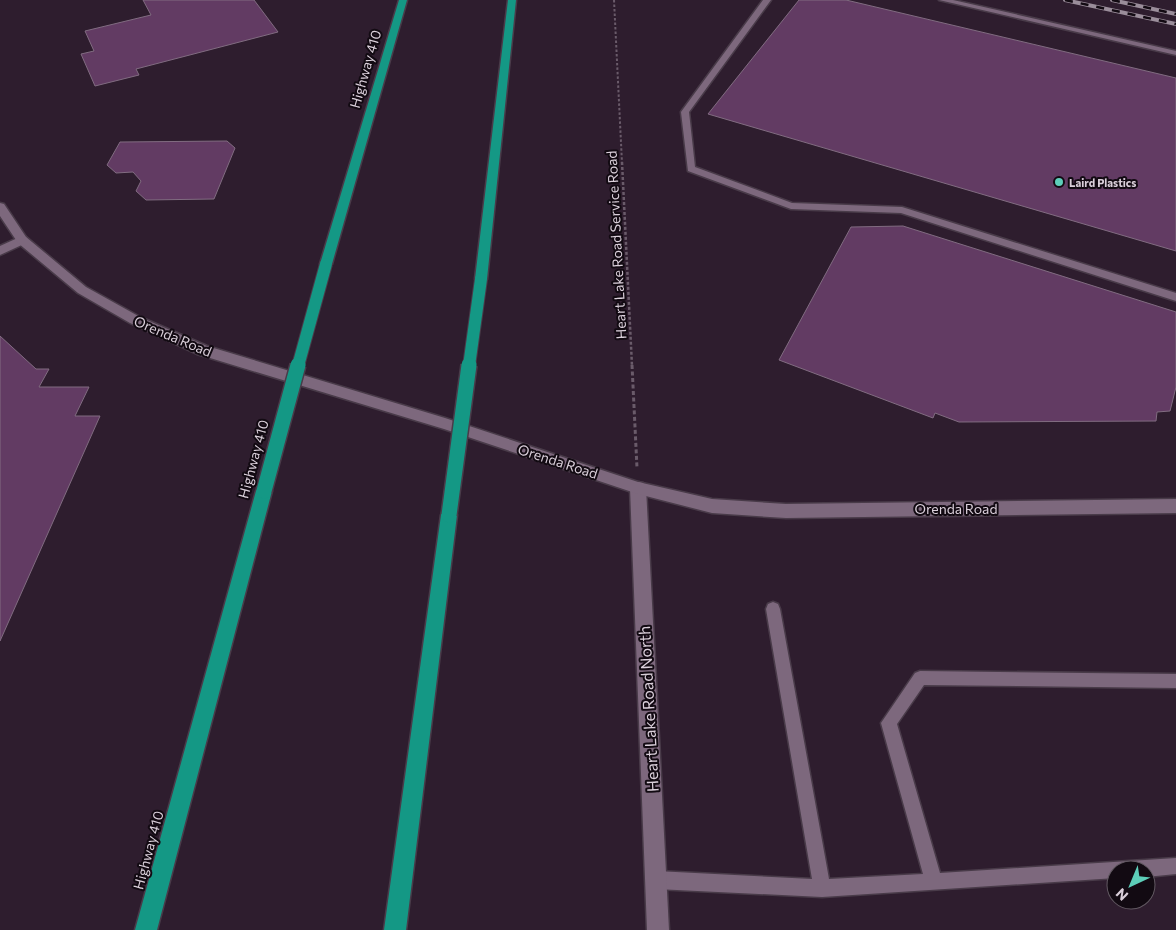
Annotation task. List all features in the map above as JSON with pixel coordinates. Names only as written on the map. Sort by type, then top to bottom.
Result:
[{"type":"highway","name":"Highway 410","points":[[146,930],[326,264],[403,0]]},
{"type":"highway","points":[[394,930],[480,279],[512,0]]},
{"type":"street","name":"Orenda Road","points":[[0,207],[22,240],[82,290],[135,320],[202,350],[445,424],[638,488],[712,506],[786,511],[1176,506]]},
{"type":"street","points":[[0,251],[22,240]]},
{"type":"street","name":"Heart Lake Road North","points":[[638,488],[658,930]]},
{"type":"lane","points":[[767,0],[684,112],[691,170],[791,206],[902,210],[1176,297]]},
{"type":"lane","points":[[944,0],[1176,53]]},
{"type":"lane","points":[[773,609],[822,888]]},
{"type":"lane","points":[[934,882],[889,723],[920,678],[1176,681]]},
{"type":"lane","points":[[1156,867],[1176,866]]},
{"type":"lane","points":[[656,880],[822,888],[1106,871]]},
{"type":"path","name":"Heart Lake Road Service Road","points":[[614,0],[638,488]]},
{"type":"building","points":[[143,0],[254,0],[278,32],[136,69],[139,75],[95,86],[81,54],[94,51],[85,31],[151,15]]},
{"type":"building","name":"Laird Plastics","points":[[799,0],[846,0],[1176,78],[1176,251],[708,114]]},
{"type":"building","points":[[227,141],[235,148],[214,199],[146,200],[136,191],[141,181],[133,172],[116,173],[107,165],[120,142]]},
{"type":"building","points":[[903,226],[1176,312],[1176,387],[1170,411],[1157,412],[1156,421],[959,422],[935,413],[933,418],[779,360],[851,227]]},
{"type":"building","points":[[0,336],[36,369],[49,369],[39,387],[89,387],[75,416],[100,416],[0,641]]},
{"type":"railway","points":[[1065,0],[1176,24]]},
{"type":"railway","points":[[1112,0],[1176,14]]},
{"type":"place","name":"Laird Plastics","points":[[1059,182]]}]
